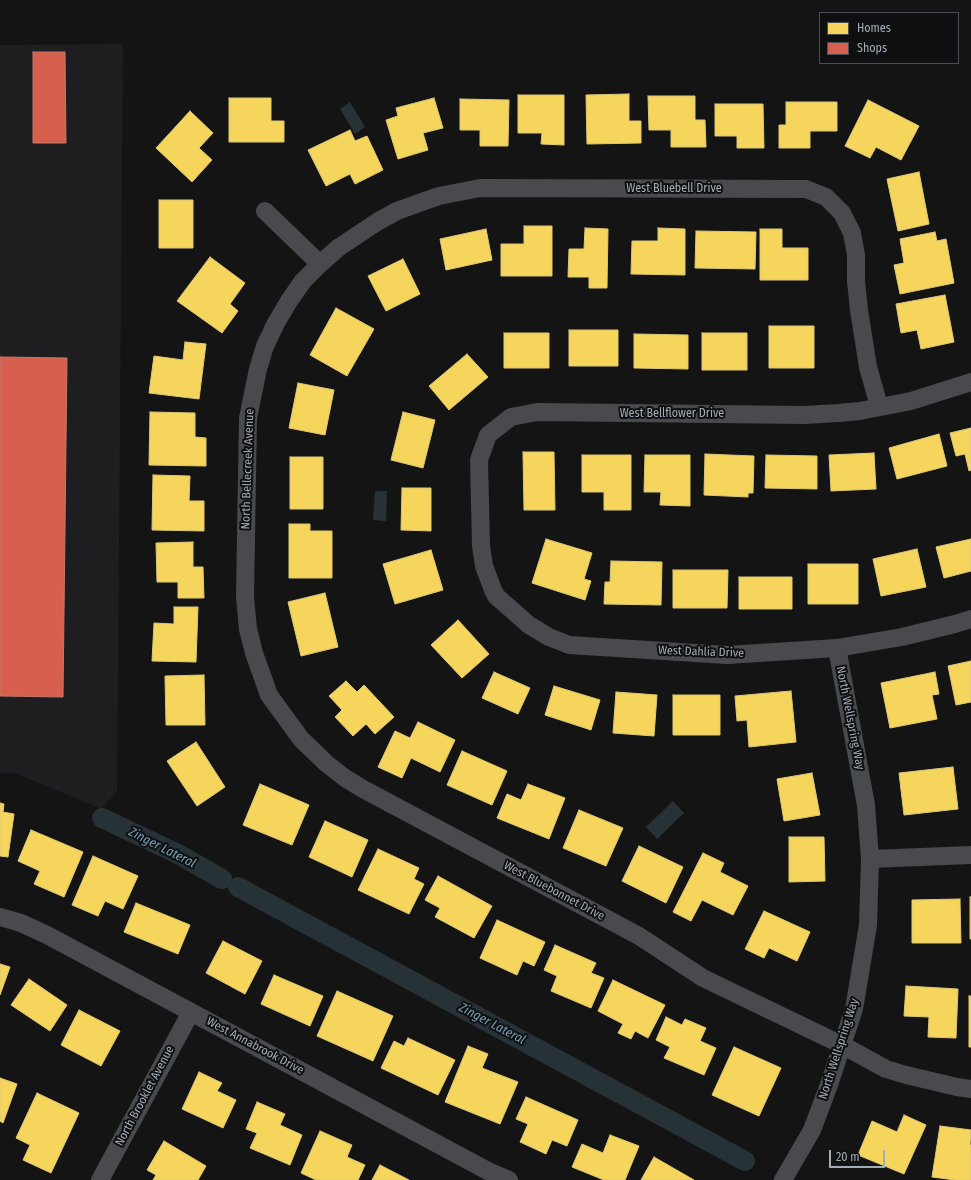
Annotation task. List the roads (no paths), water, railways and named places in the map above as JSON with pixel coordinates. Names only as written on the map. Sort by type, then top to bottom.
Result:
[{"type":"street","name":"West Bluebell Drive","points":[[320,264],[338,248],[357,235],[377,222],[397,212],[440,196],[480,188],[806,189],[826,197],[842,213],[852,233],[856,255],[856,281],[859,310],[868,367],[879,406]]},
{"type":"street","points":[[265,211],[320,264]]},
{"type":"street","name":"North Bellecreek Avenue","points":[[283,714],[269,695],[254,653],[248,629],[245,597],[248,418],[258,369],[265,346],[276,323],[303,281],[320,264]]},
{"type":"street","name":"West Bellflower Drive","points":[[481,546],[479,460],[488,435],[511,417],[537,412],[804,415],[853,412],[911,401],[971,382]]},
{"type":"street","name":"West Dahlia Drive","points":[[481,546],[484,566],[492,590],[496,596],[529,625],[548,637],[570,645],[727,655],[837,648],[902,637],[971,619]]},
{"type":"street","name":"North Wellspring Way","points":[[783,1180],[812,1130],[830,1082],[854,1009],[868,925],[870,859],[866,804],[837,648]]},
{"type":"street","name":"West Bluebonnet Drive","points":[[283,714],[301,739],[327,764],[345,778],[639,936],[703,978],[842,1045],[886,1069],[906,1075],[971,1089]]},
{"type":"street","points":[[870,859],[971,855]]},
{"type":"street","name":"West Annabrook Drive","points":[[0,916],[47,935],[481,1167],[509,1180]]},
{"type":"street","name":"North Brooklet Avenue","points":[[100,1180],[191,1012]]},
{"type":"waterway","name":"Zinger Lateral","points":[[102,818],[178,854],[222,879]]},
{"type":"waterway","name":"Zinger Lateral","points":[[238,887],[745,1161]]}]
